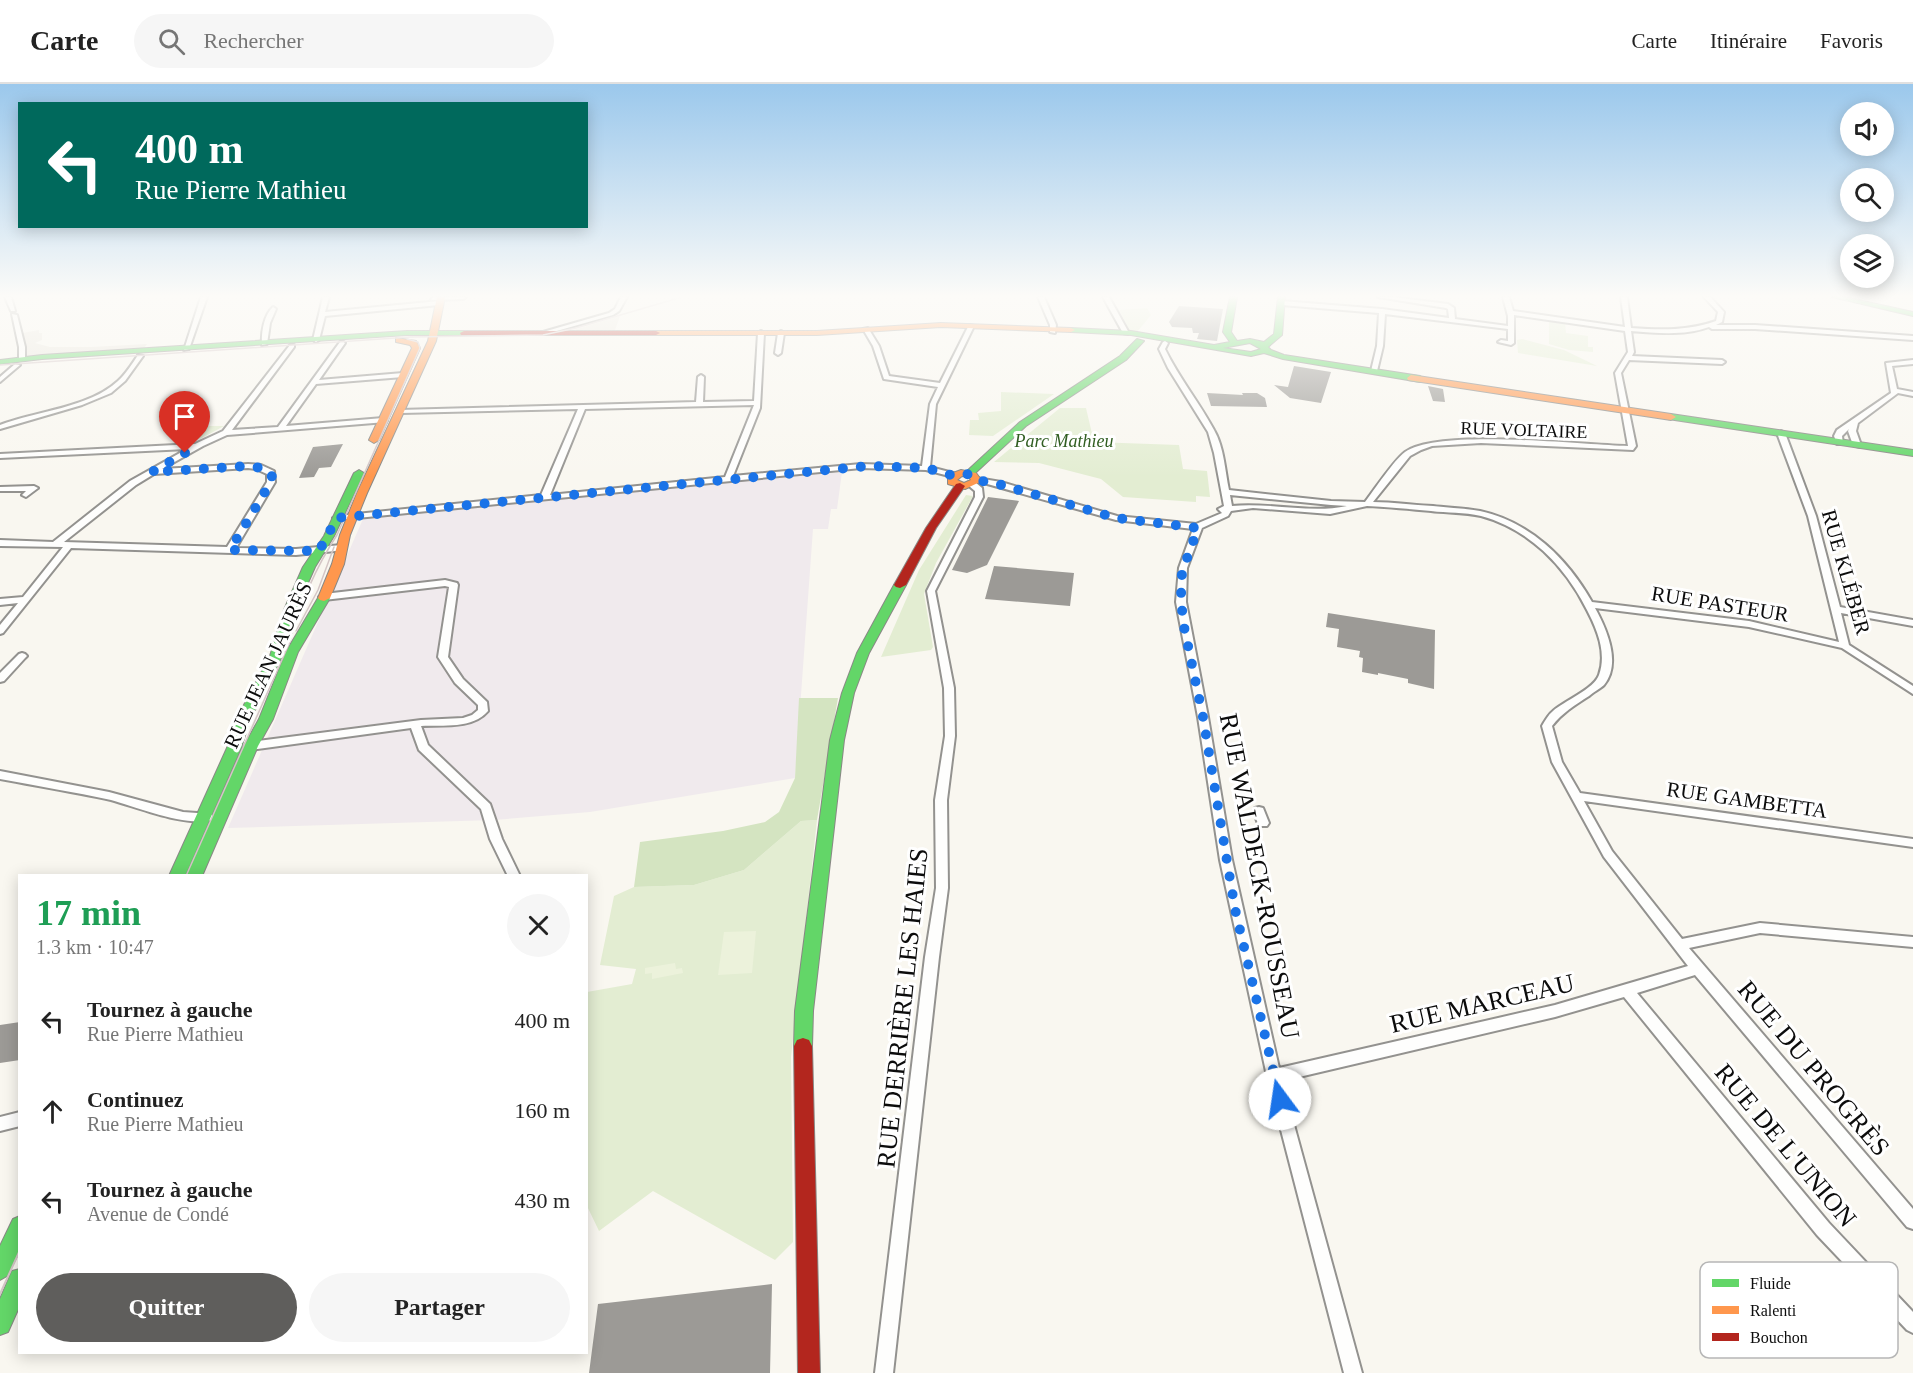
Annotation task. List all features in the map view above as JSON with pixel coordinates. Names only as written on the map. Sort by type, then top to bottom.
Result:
[{"type":"main road","points":[[9,365],[96,357]]},
{"type":"main road","points":[[9,365],[123,357]]},
{"type":"main road","points":[[178,874],[237,741],[243,720],[279,649],[292,606],[337,518],[412,357]]},
{"type":"main road","name":"RUE JEAN JAURÈS","points":[[195,874],[251,746],[266,719],[292,652],[324,597],[385,438],[401,411],[419,357]]},
{"type":"main road","points":[[809,1373],[802,1080],[804,1011],[839,728],[851,683],[871,636],[931,528],[967,480],[1028,421],[1109,357]]},
{"type":"main road","points":[[1277,357],[1286,361],[1913,453]]},
{"type":"main road","points":[[1283,357],[1420,380]]},
{"type":"main road","points":[[0,1269],[18,1230]]},
{"type":"main road","points":[[0,1324],[18,1284]]},
{"type":"street","points":[[0,428],[109,390],[120,383],[139,357]]},
{"type":"street","points":[[226,433],[284,357]]},
{"type":"street","points":[[281,428],[332,357]]},
{"type":"street","points":[[728,479],[752,426],[758,403],[760,357]]},
{"type":"street","points":[[879,357],[886,378],[942,385]]},
{"type":"street","points":[[926,468],[932,406],[955,357]]},
{"type":"street","points":[[337,518],[861,466],[926,468],[967,480],[998,484],[1116,518],[1198,528],[1225,514],[1228,507],[1212,432],[1166,357]]},
{"type":"street","points":[[1374,371],[1378,357]]},
{"type":"street","points":[[1623,410],[1618,373],[1629,358],[1722,362]]},
{"type":"street","points":[[1896,392],[1888,364],[1913,362]]},
{"type":"street","points":[[315,382],[404,375]]},
{"type":"street","points":[[699,404],[701,377]]},
{"type":"street","points":[[1896,392],[1913,394]]},
{"type":"street","points":[[1840,442],[1839,434],[1890,399],[1896,392]]},
{"type":"street","points":[[401,411],[758,403]]},
{"type":"street","points":[[545,496],[582,406]]},
{"type":"street","name":"RUE VOLTAIRE","points":[[1367,504],[1403,458],[1415,449],[1432,444],[1476,441],[1628,449],[1632,446],[1623,410]]},
{"type":"street","points":[[55,545],[127,488],[196,446],[226,433],[383,420]]},
{"type":"street","points":[[1855,424],[1852,431],[1857,445]]},
{"type":"street","name":"RUE KLÉBER","points":[[1782,433],[1812,516],[1845,646],[1913,691]]},
{"type":"street","points":[[0,456],[196,446]]},
{"type":"street","points":[[152,472],[248,466],[262,468],[271,473],[271,482],[230,550]]},
{"type":"street","name":"RUE DERRIÈRE LES HAIES","points":[[884,1373],[942,888],[941,800],[950,741],[949,700],[946,665],[932,591],[979,497],[979,490],[967,480]]},
{"type":"street","points":[[0,489],[34,488],[26,495]]},
{"type":"street","points":[[1225,492],[1330,503],[1478,513],[1509,524],[1534,537],[1548,548],[1589,604]]},
{"type":"street","points":[[1228,507],[1253,506],[1330,512],[1367,504]]},
{"type":"street","name":"RUE WALDECK-ROUSSEAU","points":[[1198,528],[1183,568],[1181,602],[1203,717],[1226,860],[1240,933],[1274,1076],[1352,1367]]},
{"type":"street","points":[[0,543],[230,550],[319,551],[342,548]]},
{"type":"street","points":[[0,631],[69,545]]},
{"type":"street","points":[[251,746],[415,724],[468,720],[479,715],[484,709],[483,704],[459,681],[443,657],[454,585],[445,583],[324,597]]},
{"type":"street","points":[[0,602],[26,599]]},
{"type":"street","name":"RUE PASTEUR","points":[[1589,604],[1741,623],[1845,646]]},
{"type":"street","name":"RUE DU PROGRÈS","points":[[1589,604],[1603,636],[1607,663],[1605,676],[1594,689],[1556,714],[1548,722],[1547,730],[1557,762],[1608,854],[1681,944],[1698,969],[1913,1221]]},
{"type":"street","points":[[1837,609],[1913,623]]},
{"type":"street","points":[[0,679],[22,656]]},
{"type":"street","points":[[415,724],[423,747],[486,807],[496,839],[513,874]]},
{"type":"street","points":[[0,775],[109,796],[183,816],[204,817],[222,814]]},
{"type":"street","name":"RUE GAMBETTA","points":[[1575,796],[1913,843]]},
{"type":"street","points":[[1681,944],[1760,928],[1913,942]]},
{"type":"street","name":"RUE MARCEAU","points":[[1274,1076],[1556,1011],[1698,969]]},
{"type":"street","name":"RUE DE L'UNION","points":[[1627,991],[1824,1229],[1855,1262]]},
{"type":"street","points":[[0,1124],[18,1120]]},
{"type":"street","name":"RUE DE L'UNION","points":[[1898,1308],[1913,1324]]},
{"type":"shaded area","points":[[842,472],[837,509],[831,509],[828,529],[813,529],[795,778],[590,812],[494,820],[228,828],[363,519],[523,500]]},
{"type":"green space","points":[[1543,357],[1579,357],[1597,366]]},
{"type":"green space","points":[[1001,392],[1054,394],[993,436],[969,435],[970,420],[979,420],[978,413],[1001,411]]},
{"type":"green space","name":"Parc Mathieu","points":[[1060,408],[1086,408],[1094,442],[1179,445],[1183,469],[1207,471],[1210,497],[1196,496],[1196,502],[1123,497],[1101,479],[1039,463],[994,462]]},
{"type":"green space","points":[[224,426],[202,438],[176,444],[192,428]]},
{"type":"green space","points":[[966,495],[973,496],[936,563],[924,594],[933,647],[931,650],[881,657],[919,570]]},
{"type":"green space","points":[[799,698],[838,698],[817,820],[801,821],[744,870],[694,885],[634,887],[640,842],[723,831],[765,822],[779,812],[795,778]]},
{"type":"green space","points":[[817,820],[791,1057],[793,1242],[775,1260],[653,1191],[599,1231],[588,1208],[588,992],[632,984],[636,969],[600,965],[614,896],[634,887],[694,885],[744,870],[801,821]]},
{"type":"green space","points":[[756,931],[752,973],[718,975],[724,932]]},
{"type":"green space","points":[[675,963],[676,969],[682,968],[683,973],[652,979],[652,973],[645,974],[645,968]]},
{"type":"building","points":[[1294,366],[1331,372],[1321,403],[1290,398],[1274,385],[1288,387]]},
{"type":"building","points":[[1428,386],[1443,389],[1445,402],[1433,401]]},
{"type":"building","points":[[1207,393],[1243,395],[1242,393],[1257,393],[1265,398],[1267,407],[1211,406]]},
{"type":"building","points":[[343,444],[331,467],[319,468],[314,477],[299,478],[313,447]]},
{"type":"building","points":[[988,497],[1019,501],[987,565],[967,573],[952,570]]},
{"type":"building","points":[[994,566],[1074,573],[1070,606],[985,599]]},
{"type":"building","points":[[1328,613],[1435,630],[1434,689],[1408,683],[1408,679],[1362,672],[1363,658],[1359,657],[1360,651],[1337,647],[1339,629],[1326,627]]},
{"type":"building","points":[[18,1022],[18,1060],[0,1063],[0,1025]]},
{"type":"building","points":[[772,1284],[770,1373],[589,1373],[598,1304]]},
{"type":"tram line","points":[[0,365],[115,357]]},
{"type":"tram line","points":[[187,874],[289,644],[308,588],[337,535],[416,357]]},
{"type":"tram line","points":[[296,631],[318,590],[334,547]]},
{"type":"tram line","points":[[0,1294],[18,1254]]},
{"type":"traffic: fast","points":[[0,362],[41,357]]},
{"type":"traffic: fast","points":[[969,474],[1023,424],[1124,357]]},
{"type":"traffic: fast","points":[[1284,357],[1420,379]]},
{"type":"traffic: fast","points":[[1671,417],[1913,453]]},
{"type":"traffic: fast","points":[[178,874],[234,748],[243,720],[276,656],[290,610],[309,567],[329,536],[359,473]]},
{"type":"traffic: fast","points":[[803,1046],[804,1011],[837,740],[848,693],[863,653],[900,585]]},
{"type":"traffic: fast","points":[[195,874],[251,746],[266,719],[292,652],[324,598]]},
{"type":"traffic: fast","points":[[0,1269],[18,1230]]},
{"type":"traffic: fast","points":[[0,1324],[18,1284]]},
{"type":"traffic: slow","points":[[374,440],[412,357]]},
{"type":"traffic: slow","points":[[324,598],[362,493],[425,357]]},
{"type":"traffic: slow","points":[[1411,378],[1671,417]]},
{"type":"traffic: slow","points":[[961,473],[972,475],[977,481],[965,486],[952,482],[952,477],[961,473]]},
{"type":"traffic: jam","points":[[900,585],[931,528],[960,486]]},
{"type":"traffic: jam","points":[[803,1046],[809,1373]]},
{"type":"route","points":[[185,453],[152,472],[170,473],[248,466],[262,468],[272,475],[271,482],[230,550],[319,551],[337,518],[868,466],[926,468],[954,476],[961,473],[969,474],[977,480],[1116,518],[1198,528],[1182,572],[1183,622],[1203,717],[1235,909],[1280,1099]]}]
